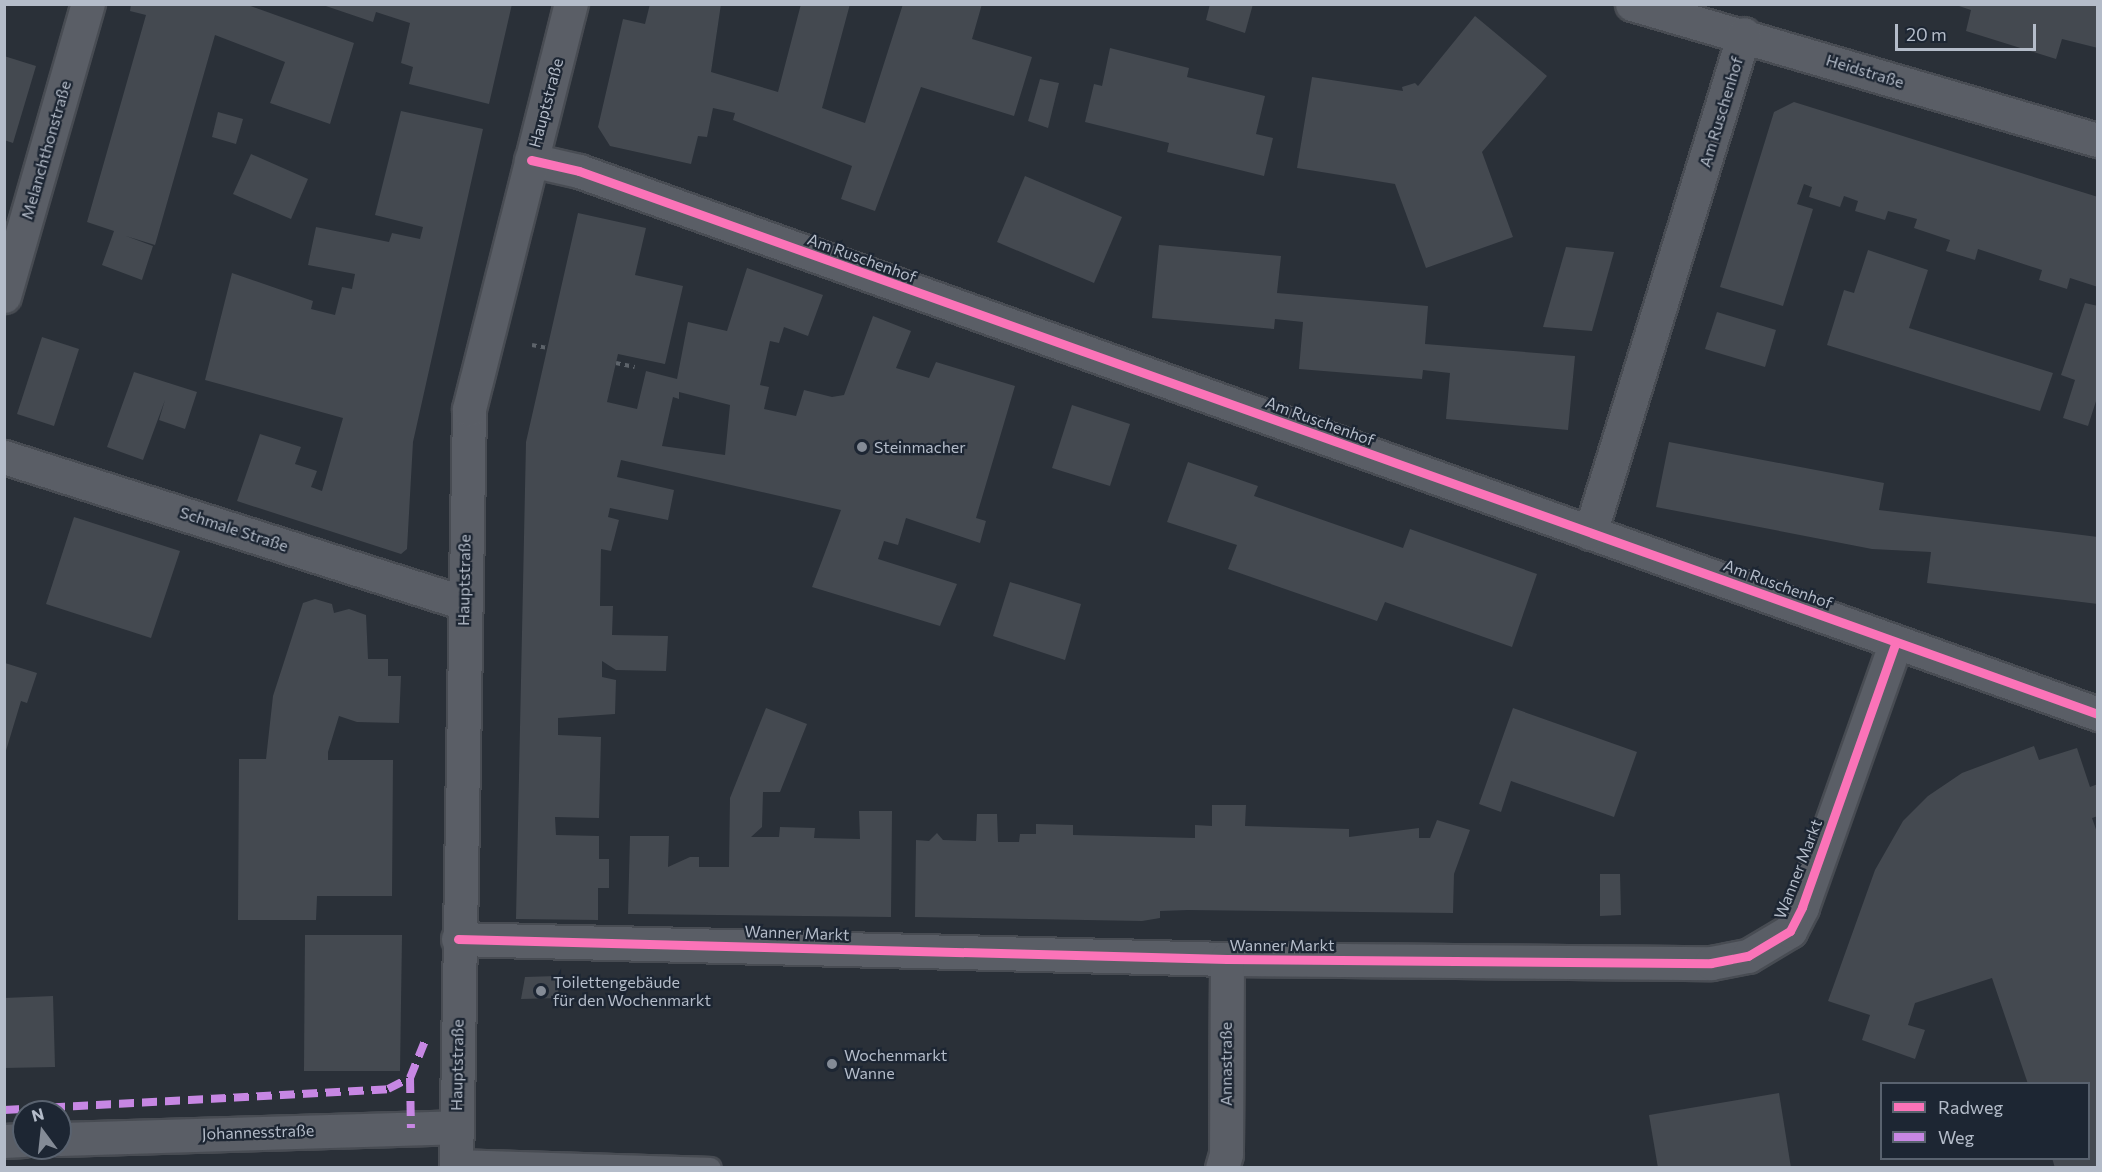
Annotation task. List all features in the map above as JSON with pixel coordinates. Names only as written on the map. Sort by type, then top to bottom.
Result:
[{"type":"street","name":"Melanchthonstraße","points":[[4,296],[88,4]]},
{"type":"street","name":"Hauptstraße","points":[[456,1164],[463,603],[468,409],[571,4]]},
{"type":"street","name":"Heidstraße","points":[[1632,4],[1744,34],[2097,140]]},
{"type":"street","name":"Am Ruschenhof","points":[[1590,533],[1744,34]]},
{"type":"street","name":"Am Ruschenhof","points":[[531,160],[579,171],[2097,714]]},
{"type":"street","name":"Schmale Straße","points":[[4,457],[463,603]]},
{"type":"street","name":"Wanner Markt","points":[[458,939],[1227,959],[1711,963],[1771,947],[1790,931],[1802,907],[1896,642]]},
{"type":"street","name":"Annastraße","points":[[1222,1167],[1226,1154],[1227,959]]},
{"type":"street","name":"Johannesstraße","points":[[72,1139],[456,1127]]},
{"type":"lane","points":[[456,1164],[710,1167]]},
{"type":"path","points":[[532,345],[546,348]]},
{"type":"path","points":[[616,363],[634,366]]},
{"type":"building","points":[[131,4],[245,4],[354,43],[330,124],[270,103],[285,62],[215,35],[155,245],[126,236],[153,246],[142,280],[102,265],[114,231],[87,222],[146,15],[130,11]]},
{"type":"building","points":[[320,4],[512,4],[489,104],[409,84],[413,67],[401,63],[410,23],[376,12],[373,22]]},
{"type":"building","points":[[650,4],[721,4],[711,72],[778,92],[801,4],[850,4],[822,108],[865,123],[903,4],[982,4],[972,39],[1032,57],[1014,116],[921,87],[875,211],[841,199],[852,166],[733,120],[735,113],[713,108],[707,137],[698,136],[691,164],[610,146],[598,127],[623,19],[645,24]]},
{"type":"building","points":[[1210,4],[1253,4],[1245,33],[1206,20]]},
{"type":"building","points":[[1953,4],[2098,4],[2098,48],[2062,39],[2056,59],[1966,31],[1971,10]]},
{"type":"building","points":[[1475,16],[1547,76],[1482,152],[1513,237],[1426,268],[1395,184],[1297,168],[1312,77],[1403,91],[1402,87],[1415,83],[1418,86]]},
{"type":"building","points":[[1110,48],[1189,68],[1187,77],[1265,96],[1256,134],[1273,138],[1264,176],[1167,152],[1169,143],[1085,122],[1094,84],[1102,86]]},
{"type":"building","points":[[4,56],[36,66],[13,143],[4,140]]},
{"type":"building","points":[[1040,79],[1059,83],[1048,128],[1028,121]]},
{"type":"building","points":[[1794,102],[2098,197],[2098,287],[2070,278],[2067,289],[2039,280],[2042,270],[1978,249],[1975,260],[1946,251],[1950,240],[1914,228],[1917,219],[1888,211],[1885,220],[1855,211],[1858,201],[1844,196],[1840,207],[1809,197],[1812,187],[1804,184],[1797,204],[1813,209],[1783,306],[1720,287],[1774,112]]},
{"type":"building","points":[[401,111],[483,129],[413,442],[407,549],[401,554],[237,501],[260,434],[301,447],[295,464],[317,471],[311,487],[322,491],[343,418],[205,380],[232,273],[313,301],[311,309],[335,315],[342,287],[352,289],[355,274],[308,265],[316,227],[389,242],[392,233],[420,239],[423,227],[375,215]]},
{"type":"building","points":[[218,112],[243,119],[236,144],[212,137]]},
{"type":"building","points":[[251,154],[308,179],[291,219],[233,194]]},
{"type":"building","points":[[1025,176],[1122,217],[1094,283],[997,242]]},
{"type":"building","points":[[578,213],[646,228],[635,275],[683,286],[665,364],[618,354],[607,402],[637,409],[646,371],[677,379],[688,322],[727,331],[747,268],[823,295],[808,336],[784,327],[779,343],[770,341],[760,385],[769,387],[764,409],[796,416],[804,390],[832,397],[844,395],[873,316],[911,331],[896,368],[929,378],[936,362],[1015,386],[976,518],[986,521],[980,543],[906,518],[898,545],[884,541],[878,559],[957,584],[940,626],[812,587],[841,510],[621,460],[617,477],[674,490],[668,520],[610,508],[608,517],[619,520],[611,551],[601,549],[600,606],[613,606],[612,635],[668,636],[666,671],[616,670],[602,661],[602,677],[616,680],[615,714],[558,718],[558,735],[601,737],[599,818],[555,817],[556,835],[599,836],[599,859],[609,859],[609,888],[598,888],[598,920],[516,919],[526,442]],"holes":[[[679,392],[730,405],[725,455],[662,446],[673,397],[679,399]]]},
{"type":"building","points":[[1159,245],[1281,256],[1277,293],[1428,306],[1425,344],[1575,356],[1568,430],[1446,419],[1450,373],[1423,370],[1422,379],[1299,369],[1303,322],[1275,319],[1274,329],[1152,318]]},
{"type":"building","points":[[1566,247],[1614,252],[1592,331],[1543,327]]},
{"type":"building","points":[[1868,250],[1928,270],[1909,328],[2053,373],[2040,411],[1827,345],[1844,290],[1854,293]]},
{"type":"building","points":[[2085,303],[2098,306],[2098,395],[2088,426],[2063,418],[2075,380],[2061,375]]},
{"type":"building","points":[[1717,312],[1776,330],[1765,367],[1705,349]]},
{"type":"building","points":[[42,337],[79,349],[54,426],[17,414]]},
{"type":"building","points":[[134,372],[197,392],[185,429],[159,420],[165,400],[143,460],[107,447]]},
{"type":"building","points":[[1072,405],[1130,424],[1110,486],[1052,468]]},
{"type":"building","points":[[1669,442],[1884,483],[1879,510],[2098,537],[2098,604],[1927,583],[1931,552],[1872,549],[1656,507]]},
{"type":"building","points":[[1188,462],[1258,486],[1254,496],[1403,548],[1410,529],[1537,574],[1512,647],[1385,602],[1377,621],[1228,569],[1237,545],[1167,522]]},
{"type":"building","points":[[74,517],[180,551],[151,638],[46,604]]},
{"type":"building","points":[[1010,582],[1081,604],[1065,660],[993,636]]},
{"type":"building","points":[[315,599],[332,604],[334,613],[349,609],[366,615],[368,659],[388,659],[388,676],[401,676],[399,723],[357,722],[339,716],[328,752],[328,760],[393,760],[392,896],[317,896],[316,920],[238,920],[239,759],[266,759],[273,696],[303,603]]},
{"type":"building","points":[[5,663],[37,673],[27,703],[21,701],[5,754]]},
{"type":"building","points":[[766,708],[807,724],[780,792],[763,792],[762,827],[751,837],[779,837],[780,827],[815,828],[814,838],[860,839],[859,811],[892,811],[891,917],[628,914],[630,836],[669,836],[668,867],[690,857],[699,857],[699,867],[729,867],[730,798]]},
{"type":"building","points":[[1513,708],[1637,752],[1614,817],[1511,781],[1501,812],[1479,804]]},
{"type":"building","points":[[2034,746],[2039,760],[2077,748],[2090,787],[2098,784],[2098,816],[2092,818],[2098,835],[2098,1168],[2055,1168],[2053,1160],[2090,1160],[2090,1082],[2027,1082],[1992,978],[1915,1003],[1908,1025],[1925,1030],[1915,1059],[1862,1040],[1870,1015],[1828,1001],[1875,870],[1903,821],[1928,796],[1962,773]]},
{"type":"building","points":[[1212,805],[1246,805],[1245,826],[1349,829],[1349,837],[1419,828],[1419,838],[1430,838],[1437,820],[1470,830],[1454,874],[1453,913],[1188,910],[1160,911],[1160,918],[1142,921],[915,917],[916,840],[929,841],[937,833],[943,840],[976,841],[977,814],[997,814],[998,842],[1019,842],[1020,834],[1036,834],[1036,824],[1073,825],[1073,835],[1195,838],[1195,825],[1212,826]]},
{"type":"building","points":[[1600,874],[1620,874],[1621,915],[1600,916]]},
{"type":"building","points":[[305,935],[402,935],[400,1071],[304,1071]]},
{"type":"building","name":"Toilettengebäude für den Wochenmarkt","points":[[557,976],[559,998],[521,999],[525,977]]},
{"type":"building","points":[[53,996],[55,1067],[4,1068],[4,998]]},
{"type":"building","points":[[1779,1093],[1791,1168],[1658,1168],[1649,1115]]},
{"type":"marked path","points":[[410,1078],[427,1036]]},
{"type":"marked path","points":[[4,1110],[388,1089],[410,1078],[411,1128]]},
{"type":"cycle path","points":[[531,160],[579,171],[2098,714]]},
{"type":"cycle path","points":[[458,939],[1227,959],[1711,963],[1748,956],[1790,931],[1802,907],[1896,642]]},
{"type":"place","name":"Steinmacher","points":[[862,447]]},
{"type":"place","name":"Toilettengebäude für den Wochenmarkt","points":[[541,991]]},
{"type":"place","name":"Wochenmarkt Wanne","points":[[832,1064]]}]
